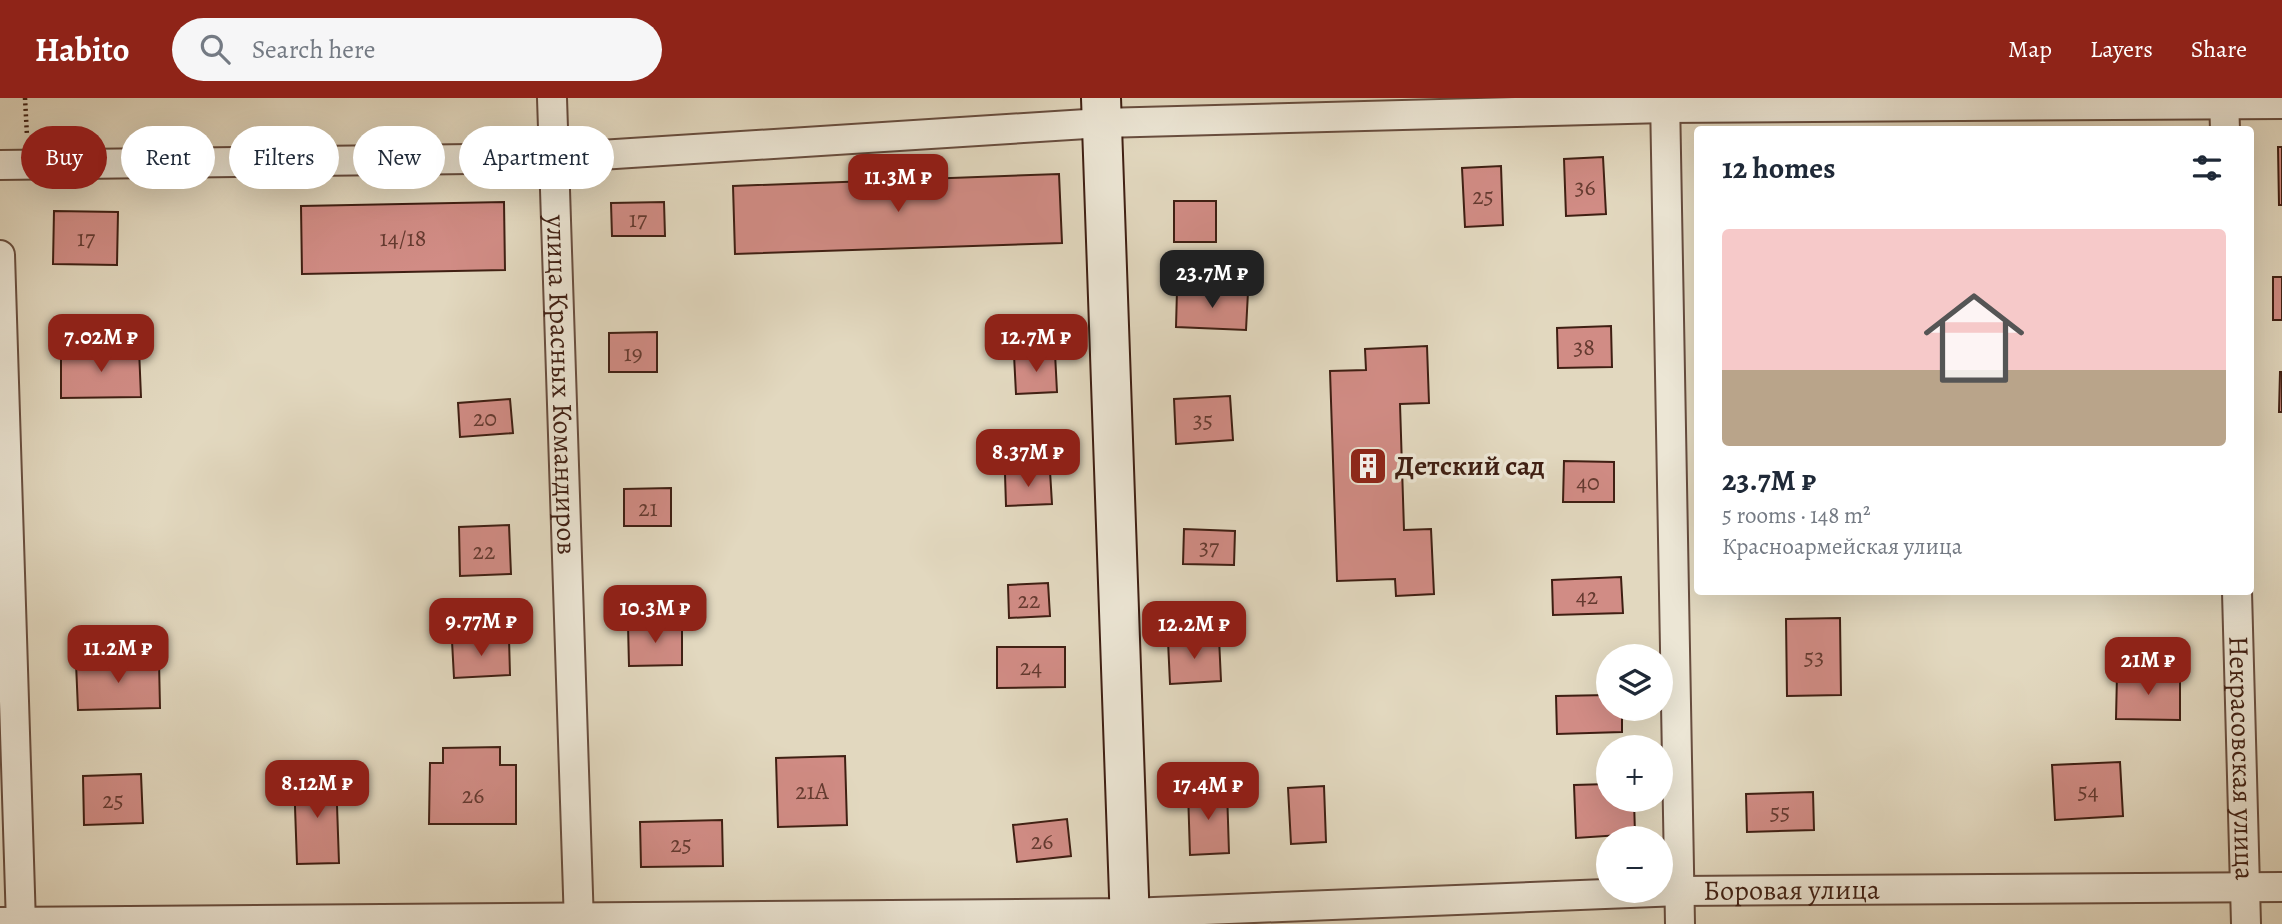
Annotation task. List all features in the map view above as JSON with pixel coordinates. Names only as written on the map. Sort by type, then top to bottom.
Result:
[{"type":"main road","points":[[1102,111],[1130,918]]},
{"type":"street","name":"улица Красных Командиров","points":[[552,98],[552,126]]},
{"type":"street","points":[[614,153],[1102,111],[1665,103],[2224,111],[2282,104]]},
{"type":"street","points":[[1665,103],[1680,924]]},
{"type":"street","points":[[0,165],[459,159]]},
{"type":"street","name":"улица Красных Командиров","points":[[554,189],[579,920]]},
{"type":"street","points":[[0,255],[14,922]]},
{"type":"street","name":"Некрасовская улица","points":[[2237,595],[2246,924]]},
{"type":"street","name":"Боровая улица","points":[[14,922],[1130,918],[1680,891],[2282,887]]},
{"type":"path","points":[[25,98],[26,126]]},
{"type":"building","points":[[2278,147],[2282,147],[2282,205],[2279,205]]},
{"type":"building","points":[[1603,157],[1606,214],[1566,216],[1564,159]]},
{"type":"building","points":[[1501,166],[1503,225],[1465,227],[1462,168]]},
{"type":"building","points":[[1059,174],[1062,243],[735,254],[733,186]]},
{"type":"building","points":[[1174,201],[1216,201],[1216,242],[1174,242]]},
{"type":"building","points":[[504,202],[505,270],[302,274],[301,206]]},
{"type":"building","points":[[664,202],[665,236],[612,236],[611,203]]},
{"type":"building","points":[[54,211],[118,212],[117,265],[53,264]]},
{"type":"building","points":[[2273,277],[2282,277],[2282,320],[2273,320]]},
{"type":"building","points":[[1177,290],[1248,292],[1246,330],[1176,327]]},
{"type":"building","points":[[1611,326],[1612,367],[1558,368],[1557,328]]},
{"type":"building","points":[[657,332],[657,372],[609,372],[609,333]]},
{"type":"building","name":"Детский сад","points":[[1427,346],[1429,403],[1400,404],[1404,530],[1431,529],[1434,594],[1396,596],[1395,579],[1337,581],[1330,371],[1366,370],[1365,349]]},
{"type":"building","points":[[139,349],[141,397],[61,398],[61,350]]},
{"type":"building","points":[[1055,353],[1057,392],[1016,394],[1014,355]]},
{"type":"building","points":[[2282,372],[2282,412],[2279,412]]},
{"type":"building","points":[[1230,396],[1233,440],[1176,444],[1174,399]]},
{"type":"building","points":[[510,399],[513,433],[460,437],[458,403]]},
{"type":"building","points":[[1564,461],[1614,462],[1614,502],[1563,502]]},
{"type":"building","points":[[1050,471],[1052,504],[1006,506],[1005,474]]},
{"type":"building","points":[[671,488],[671,526],[624,526],[624,489]]},
{"type":"building","points":[[509,525],[511,574],[460,576],[459,527]]},
{"type":"building","points":[[1184,529],[1235,531],[1234,565],[1183,564]]},
{"type":"building","points":[[1621,577],[1623,613],[1553,615],[1552,580]]},
{"type":"building","points":[[1048,583],[1050,616],[1009,618],[1008,585]]},
{"type":"building","points":[[1840,618],[1841,695],[1787,696],[1786,619]]},
{"type":"building","points":[[682,624],[682,665],[629,666],[628,625]]},
{"type":"building","points":[[509,638],[510,675],[454,678],[452,641]]},
{"type":"building","points":[[1219,638],[1221,681],[1170,684],[1168,641]]},
{"type":"building","points":[[997,647],[1065,647],[1065,687],[997,688]]},
{"type":"building","points":[[159,661],[160,708],[78,710],[76,663]]},
{"type":"building","points":[[2117,674],[2180,674],[2180,720],[2116,719]]},
{"type":"building","points":[[1596,695],[1596,721],[1622,721],[1622,732],[1557,734],[1556,696]]},
{"type":"building","points":[[500,747],[500,765],[516,765],[516,824],[429,824],[430,763],[443,763],[443,748]]},
{"type":"building","points":[[845,756],[847,825],[778,827],[776,758]]},
{"type":"building","points":[[2120,762],[2123,816],[2055,820],[2052,765]]},
{"type":"building","points":[[141,774],[143,823],[84,825],[83,776]]},
{"type":"building","points":[[336,776],[339,863],[297,864],[294,778]]},
{"type":"building","points":[[1596,784],[1596,812],[1634,812],[1635,826],[1596,826],[1596,837],[1576,838],[1574,785]]},
{"type":"building","points":[[1324,786],[1326,842],[1291,844],[1288,788]]},
{"type":"building","points":[[1227,790],[1229,853],[1190,855],[1188,791]]},
{"type":"building","points":[[1813,792],[1814,830],[1747,832],[1746,794]]},
{"type":"building","points":[[1067,819],[1071,856],[1017,862],[1013,825]]},
{"type":"building","points":[[722,820],[723,866],[641,867],[640,822]]},
{"type":"place","name":"Детский сад","points":[[1368,466]]}]
